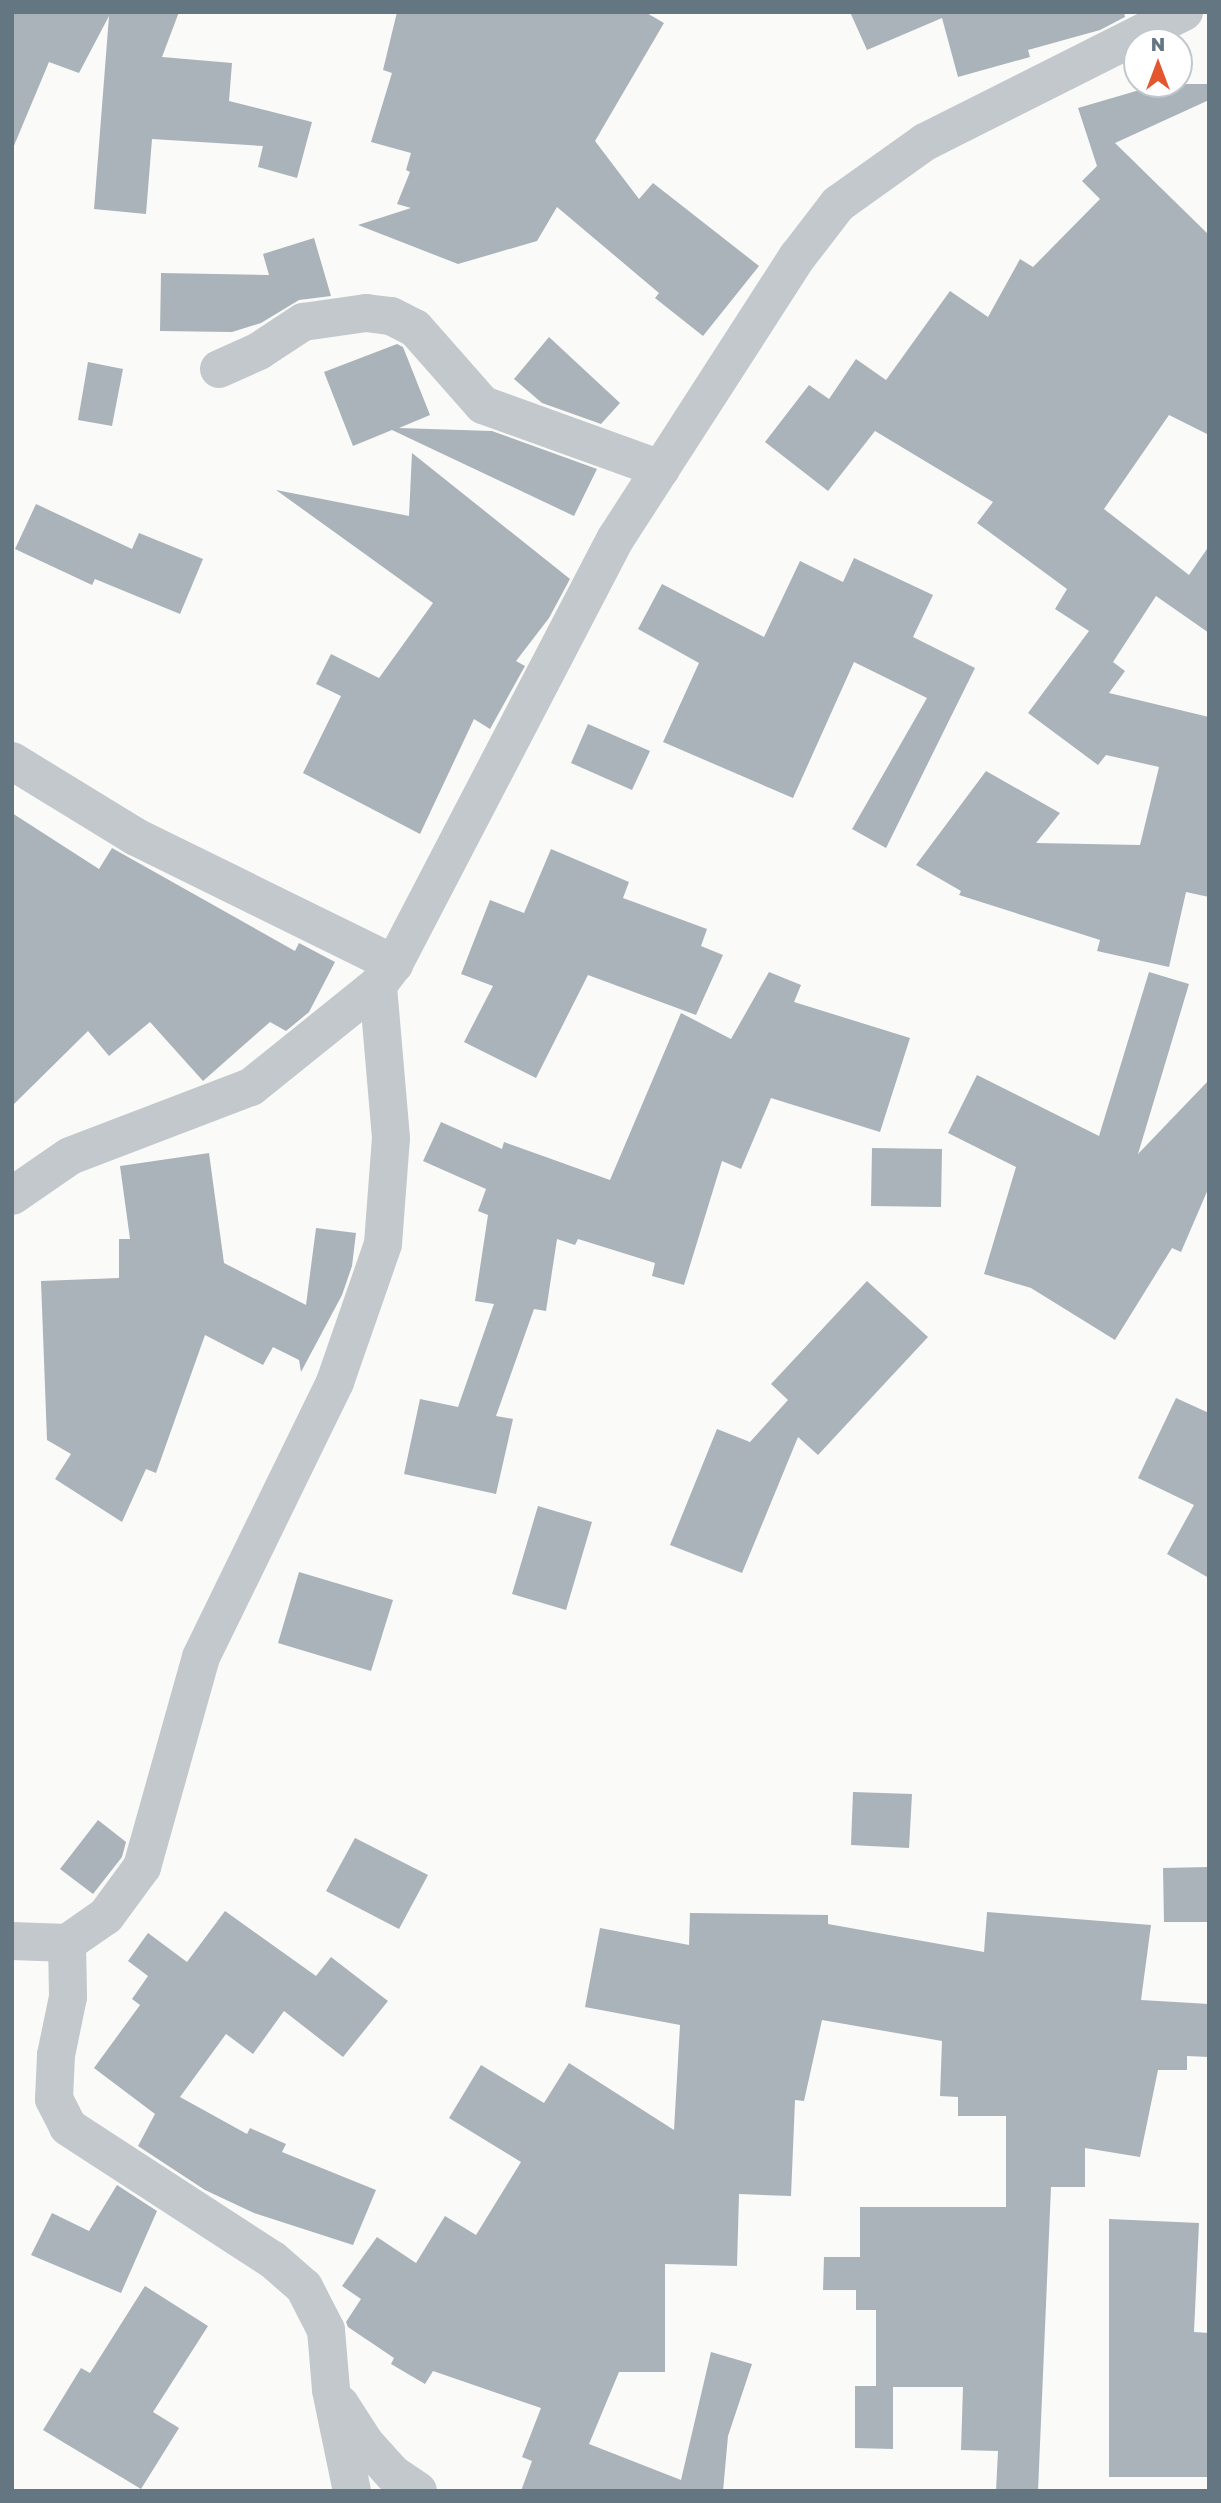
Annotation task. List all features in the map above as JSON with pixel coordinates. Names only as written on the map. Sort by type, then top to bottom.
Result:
[{"type":"street","points":[[12,1196],[70,1156],[251,1087],[386,974],[616,538],[798,256],[838,204],[925,142],[1184,12]]},
{"type":"street","points":[[219,369],[259,351],[303,322],[366,313],[391,316],[415,328],[483,405],[661,469]]},
{"type":"street","points":[[12,761],[136,836],[386,974]]},
{"type":"street","points":[[12,1941],[67,1942],[106,1916],[142,1867],[201,1657],[335,1382],[383,1244],[391,1138],[386,974]]},
{"type":"street","points":[[67,1942],[68,1997],[56,2055],[54,2099],[68,2127],[273,2260],[304,2287],[326,2330],[331,2390],[352,2491]]},
{"type":"street","points":[[331,2390],[365,2443],[393,2474],[418,2491]]},
{"type":"building","points":[[12,12],[179,12],[162,57],[232,63],[229,101],[312,122],[297,178],[258,167],[263,146],[152,139],[146,214],[94,209],[109,16],[79,73],[49,62],[13,148]]},
{"type":"building","points":[[397,12],[645,12],[664,23],[595,141],[639,199],[653,183],[759,266],[703,336],[655,298],[659,293],[557,207],[537,241],[458,264],[358,225],[411,208],[397,204],[410,172],[406,170],[411,153],[371,142],[392,73],[383,70]]},
{"type":"building","points":[[850,12],[1124,12],[1125,17],[1100,30],[1028,50],[1030,57],[958,77],[942,18],[867,50]]},
{"type":"building","points":[[1193,84],[1209,84],[1209,100],[1115,143],[1209,235],[1209,435],[1169,415],[1104,509],[1189,575],[1209,546],[1209,633],[1156,596],[1113,662],[1125,671],[1109,693],[1209,717],[1209,897],[1186,892],[1169,967],[1097,951],[1100,940],[959,895],[961,891],[916,865],[986,771],[1060,813],[1036,843],[1140,845],[1159,767],[1106,755],[1098,765],[1028,713],[1089,631],[1055,609],[1067,589],[977,523],[993,502],[875,431],[828,491],[765,442],[809,385],[829,399],[856,359],[886,380],[950,291],[988,317],[1020,259],[1033,267],[1100,199],[1082,181],[1097,166],[1078,108],[1123,95],[1123,98],[1193,98]]},
{"type":"building","points":[[314,238],[331,296],[299,300],[261,323],[232,332],[160,331],[161,273],[269,275],[263,254]]},
{"type":"building","points":[[549,337],[620,403],[601,424],[542,403],[514,379]]},
{"type":"building","points":[[397,344],[403,347],[430,415],[399,428],[492,431],[597,469],[574,516],[392,430],[353,446],[324,372]]},
{"type":"building","points":[[88,362],[123,369],[112,426],[78,420]]},
{"type":"building","points":[[412,453],[570,579],[549,618],[516,661],[525,666],[490,729],[474,719],[420,834],[303,773],[341,696],[316,684],[331,654],[379,678],[433,603],[276,490],[409,516]]},
{"type":"building","points":[[36,504],[132,549],[139,533],[203,559],[180,614],[95,579],[92,585],[15,549]]},
{"type":"building","points":[[854,558],[933,595],[913,637],[975,668],[886,848],[852,829],[927,698],[854,662],[793,798],[663,742],[699,663],[638,629],[662,584],[764,637],[800,561],[843,582]]},
{"type":"building","points":[[588,724],[650,751],[632,790],[571,763]]},
{"type":"building","points":[[12,813],[99,869],[112,848],[295,951],[299,943],[335,962],[309,1012],[286,1031],[270,1022],[203,1081],[150,1022],[109,1056],[88,1031],[12,1106]]},
{"type":"building","points":[[551,849],[629,882],[623,898],[707,929],[701,946],[723,955],[696,1015],[588,975],[536,1078],[464,1042],[493,986],[461,974],[490,900],[524,913]]},
{"type":"building","points":[[769,972],[801,985],[794,1002],[910,1038],[880,1132],[771,1098],[741,1169],[722,1161],[684,1285],[652,1276],[655,1263],[578,1239],[575,1245],[557,1239],[546,1311],[534,1309],[496,1416],[513,1419],[496,1494],[404,1474],[420,1399],[458,1407],[494,1304],[475,1301],[488,1215],[478,1211],[486,1189],[423,1161],[441,1122],[502,1149],[504,1142],[610,1180],[681,1013],[731,1039]]},
{"type":"building","points":[[1149,972],[1189,984],[1138,1154],[1209,1080],[1209,1187],[1181,1252],[1172,1248],[1115,1340],[1031,1288],[984,1274],[1016,1167],[948,1133],[977,1075],[1099,1136]]},
{"type":"building","points":[[872,1148],[942,1149],[941,1207],[871,1206]]},
{"type":"building","points":[[209,1153],[224,1263],[306,1305],[316,1228],[356,1233],[352,1266],[342,1295],[301,1372],[299,1360],[273,1347],[263,1365],[205,1335],[156,1473],[146,1469],[122,1522],[55,1479],[71,1454],[47,1440],[41,1281],[119,1278],[119,1239],[130,1239],[120,1166]]},
{"type":"building","points":[[867,1281],[928,1337],[818,1455],[798,1437],[742,1573],[670,1545],[717,1429],[750,1442],[788,1400],[771,1384]]},
{"type":"building","points":[[1176,1398],[1209,1413],[1209,1578],[1167,1554],[1194,1505],[1138,1478]]},
{"type":"building","points":[[538,1506],[592,1522],[566,1610],[512,1594]]},
{"type":"building","points":[[299,1572],[393,1600],[371,1671],[278,1643]]},
{"type":"building","points":[[853,1792],[912,1794],[909,1848],[851,1845]]},
{"type":"building","points":[[98,1820],[126,1842],[122,1857],[93,1894],[60,1869]]},
{"type":"building","points":[[355,1838],[428,1875],[399,1929],[326,1891]]},
{"type":"building","points":[[1209,1867],[1209,1922],[1164,1922],[1163,1868]]},
{"type":"building","points":[[225,1911],[316,1976],[331,1957],[388,2001],[343,2057],[284,2011],[253,2054],[226,2034],[180,2097],[247,2134],[250,2128],[286,2144],[282,2152],[376,2190],[353,2245],[254,2213],[205,2190],[138,2146],[155,2114],[94,2068],[140,2005],[132,1999],[148,1976],[128,1961],[148,1933],[187,1962]]},
{"type":"building","points":[[987,1912],[1151,1925],[1141,2000],[1209,2004],[1209,2057],[1187,2056],[1187,2070],[1158,2070],[1140,2157],[1085,2148],[1085,2187],[1051,2187],[1038,2491],[996,2491],[998,2451],[961,2450],[963,2387],[893,2387],[893,2449],[855,2448],[855,2386],[876,2386],[876,2310],[856,2310],[856,2290],[823,2290],[824,2257],[860,2257],[860,2207],[1006,2207],[1006,2116],[958,2116],[958,2097],[940,2096],[942,2041],[822,2020],[804,2101],[795,2100],[791,2196],[739,2194],[737,2266],[665,2264],[665,2372],[619,2372],[589,2444],[681,2480],[711,2352],[752,2364],[728,2436],[723,2491],[521,2491],[532,2461],[522,2457],[541,2408],[433,2371],[425,2384],[391,2364],[394,2358],[348,2327],[346,2322],[361,2299],[342,2286],[377,2237],[416,2263],[445,2216],[476,2235],[521,2162],[449,2118],[481,2065],[544,2103],[569,2063],[674,2130],[680,2025],[585,2007],[600,1928],[689,1945],[690,1913],[828,1915],[828,1924],[984,1952]]},
{"type":"building","points":[[117,2185],[157,2211],[121,2293],[31,2255],[52,2213],[89,2231]]},
{"type":"building","points":[[1109,2219],[1199,2223],[1194,2332],[1209,2333],[1209,2477],[1109,2477]]},
{"type":"building","points":[[145,2286],[208,2326],[153,2412],[179,2428],[141,2489],[43,2430],[81,2368],[90,2373]]}]
